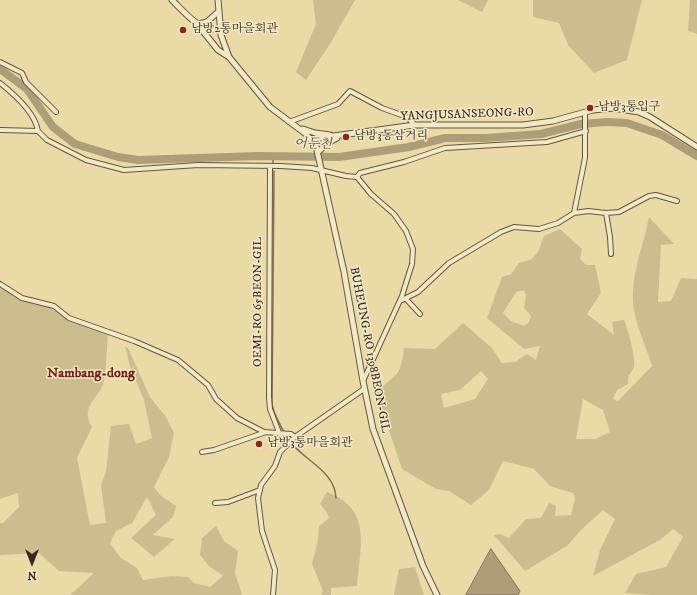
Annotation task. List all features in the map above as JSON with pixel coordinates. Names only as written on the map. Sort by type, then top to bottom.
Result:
[{"type":"street","points":[[172,0],[198,24],[208,30],[220,30]]},
{"type":"street","points":[[218,0],[222,41],[229,57],[264,101],[290,124],[311,139]]},
{"type":"street","points":[[198,24],[208,22],[219,11]]},
{"type":"street","points":[[198,24],[201,30],[218,50],[229,57]]},
{"type":"street","points":[[0,62],[22,73],[26,82],[56,112]]},
{"type":"street","points":[[0,83],[21,103],[31,116],[38,131],[47,140],[86,160],[124,170],[198,165],[312,168],[357,177],[371,194],[394,214],[406,231],[413,249],[412,264],[403,299],[362,381]]},
{"type":"street","points":[[290,124],[338,104],[350,91],[382,108],[407,117],[415,125]]},
{"type":"street","name":"YANGJUSANSEONG-RO","points":[[311,139],[415,125],[523,125],[553,121],[613,108],[639,112],[655,120],[697,147]]},
{"type":"street","points":[[574,213],[583,176],[586,131],[585,114]]},
{"type":"street","points":[[290,124],[315,133],[345,134]]},
{"type":"street","points":[[0,130],[38,131]]},
{"type":"street","points":[[357,177],[360,174],[404,162],[445,148],[547,142],[586,131]]},
{"type":"street","points":[[318,152],[329,142],[345,134]]},
{"type":"street","name":"BUHEUNG-RO 1398BEON-GIL","points":[[311,139],[315,142],[318,152],[320,170],[344,272],[362,381],[381,454],[423,566],[437,595]]},
{"type":"street","name":"OEMI-RO 65BEON-GIL","points":[[270,167],[269,398],[270,409],[284,434]]},
{"type":"street","points":[[403,299],[429,283],[448,264],[501,232],[514,227],[539,229],[558,223],[574,213],[588,210],[606,213],[624,211],[649,196],[656,195],[677,201]]},
{"type":"street","points":[[606,213],[611,254]]},
{"type":"street","points":[[0,284],[22,298],[54,306],[69,318],[134,341],[178,360],[208,385],[216,399],[237,418],[267,432],[284,434],[292,440]]},
{"type":"street","points":[[403,299],[420,314]]},
{"type":"street","points":[[273,595],[275,570],[262,530],[258,498],[261,485],[275,466],[280,452],[292,440],[364,389]]},
{"type":"street","points":[[202,452],[214,450],[267,432]]},
{"type":"street","points":[[215,503],[228,502],[260,490]]},
{"type":"shaded area","points":[[313,0],[355,0],[330,44],[306,80],[296,72],[316,24]]},
{"type":"shaded area","points":[[458,0],[488,0],[482,12]]},
{"type":"shaded area","points":[[533,0],[642,0],[627,60],[594,73],[568,45],[559,23],[533,17]]},
{"type":"shaded area","points":[[690,0],[697,0],[697,34],[688,31]]},
{"type":"shaded area","points":[[649,217],[674,244],[661,245],[658,302],[671,301],[681,278],[697,279],[697,595],[653,595],[625,593],[636,574],[666,567],[683,537],[673,529],[660,540],[593,576],[600,550],[615,519],[603,510],[582,529],[567,546],[525,571],[494,535],[500,534],[509,538],[526,519],[541,518],[549,503],[556,506],[555,516],[571,515],[575,498],[573,493],[550,486],[534,469],[503,461],[489,490],[471,505],[449,491],[436,489],[402,469],[376,391],[397,374],[403,357],[404,348],[435,349],[463,323],[492,348],[502,363],[515,362],[527,354],[536,360],[540,346],[524,349],[487,318],[502,277],[511,274],[519,263],[532,259],[538,252],[544,236],[560,229],[582,249],[580,259],[586,265],[595,265],[601,293],[587,314],[614,335],[612,322],[624,320],[626,324],[633,350],[634,366],[629,375],[628,384],[617,390],[613,399],[618,401],[652,366],[636,320],[633,301],[635,273]],"holes":[[[524,290],[526,295],[524,308],[531,316],[529,322],[524,326],[511,321],[503,313],[516,292]],[[481,371],[488,379],[475,399],[444,408],[441,394],[460,390]],[[583,399],[603,410],[610,432],[595,439],[576,439]]]},
{"type":"shaded area","points":[[0,288],[22,300],[49,307],[70,320],[108,335],[106,368],[103,385],[89,409],[89,420],[92,427],[77,458],[90,525],[106,523],[101,485],[106,472],[111,426],[129,424],[136,444],[152,438],[144,400],[130,367],[125,346],[128,348],[150,397],[166,417],[174,433],[169,457],[154,487],[161,496],[176,506],[173,517],[153,535],[175,539],[154,557],[131,538],[156,515],[147,497],[132,523],[116,531],[110,543],[121,558],[137,568],[143,580],[171,576],[188,577],[194,583],[210,587],[223,576],[209,566],[200,555],[202,538],[216,526],[224,541],[238,551],[235,573],[242,595],[70,595],[94,573],[59,571],[39,553],[0,555],[0,523],[3,523],[19,507],[18,493],[0,499]]},
{"type":"shaded area","points":[[327,492],[342,499],[352,508],[360,531],[361,544],[357,586],[331,588],[331,595],[321,595],[323,591],[312,564],[318,540],[319,526],[329,518],[326,511],[320,504]]},
{"type":"shaded area","points":[[491,549],[520,591],[518,595],[466,595]]},
{"type":"shaded area","points":[[415,567],[424,595],[394,595],[399,569]]},
{"type":"waterway","name":"어둔천","points":[[0,69],[27,89],[53,127],[75,144],[118,157],[138,160],[258,156],[339,157],[409,147],[445,138],[486,138],[541,134],[581,124],[607,122],[627,123],[662,135],[697,156]]},
{"type":"waterway","name":"어둔천","points":[[273,156],[273,164]]},
{"type":"waterway","points":[[274,171],[272,405],[281,427],[288,439],[330,480],[334,488],[336,498]]},
{"type":"place","name":"남방2통마을회관","points":[[183,30]]},
{"type":"place","name":"남방3통입구","points":[[590,108]]},
{"type":"place","name":"남방3동삼거리","points":[[346,137]]},
{"type":"place","name":"남방3통마을회관","points":[[259,444]]},
{"type":"district","name":"Nambang-dong","points":[[91,374]]}]
